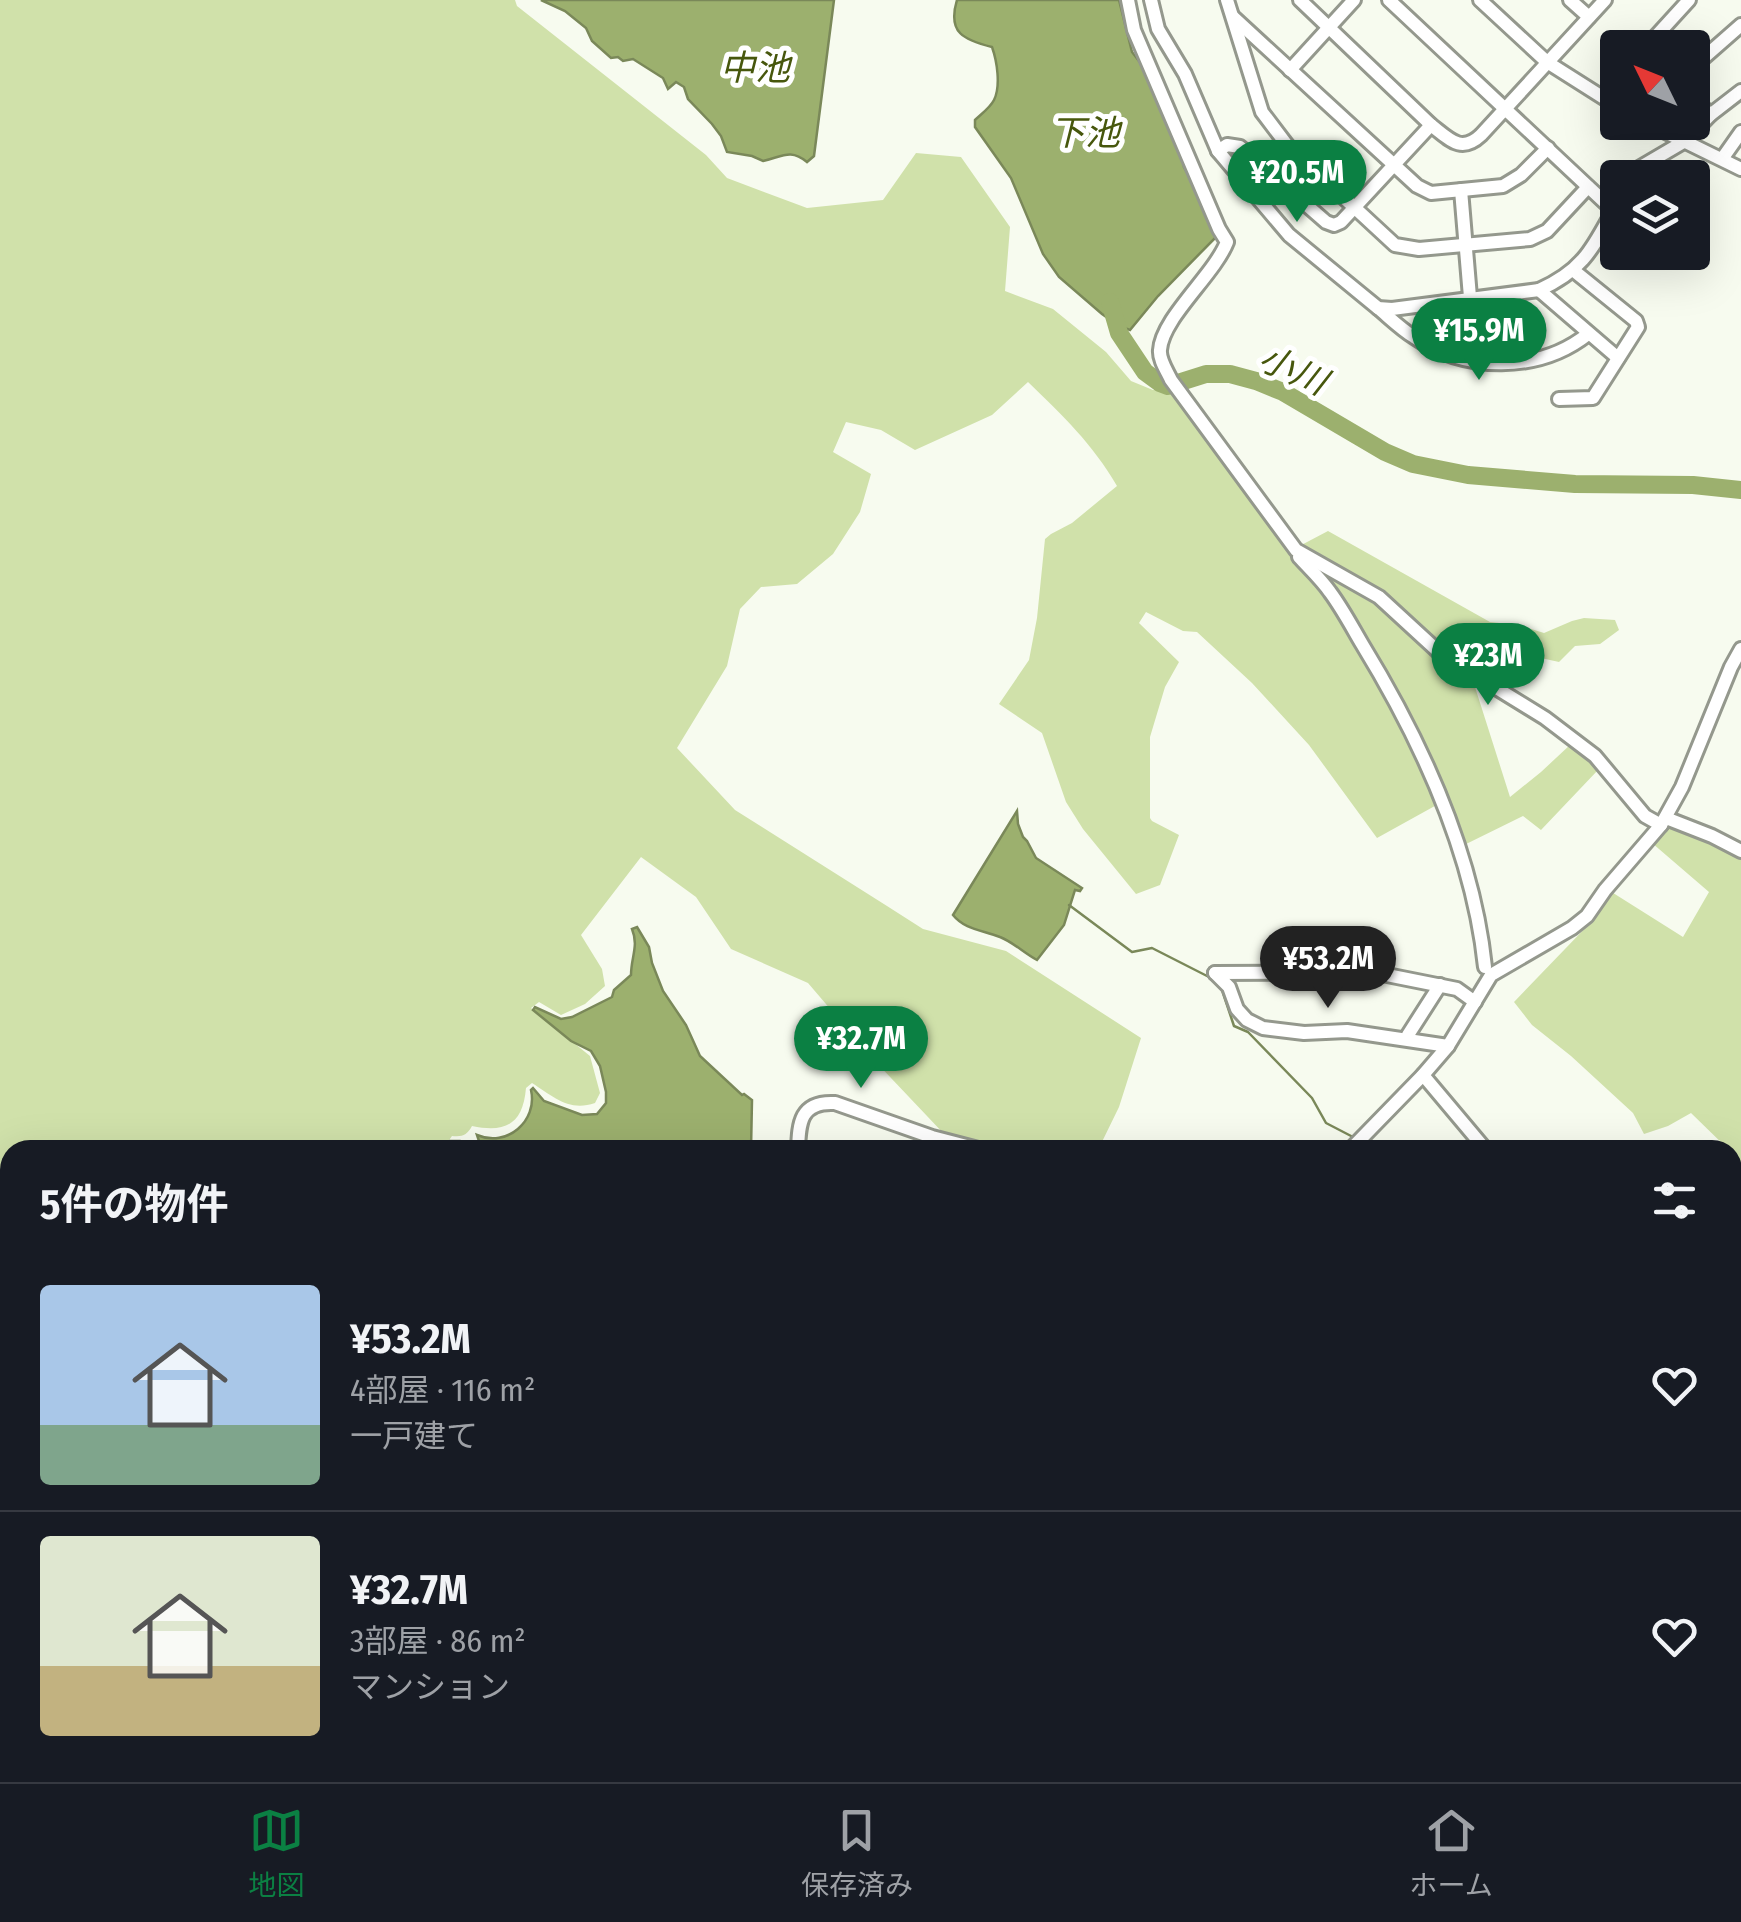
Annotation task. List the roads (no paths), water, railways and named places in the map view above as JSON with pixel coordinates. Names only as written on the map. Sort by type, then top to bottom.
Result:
[{"type":"street","points":[[1128,0],[1146,60],[1227,242],[1220,259],[1170,326],[1160,348],[1161,358],[1170,380],[1299,556],[1330,591],[1394,696],[1451,824],[1475,902],[1485,966]]},
{"type":"street","points":[[1152,0],[1158,29],[1185,74],[1218,151],[1289,236],[1413,337],[1460,358],[1518,364],[1574,345],[1588,334]]},
{"type":"street","points":[[1227,0],[1262,112],[1287,145],[1396,246],[1419,249],[1530,239],[1547,230],[1588,187]]},
{"type":"street","points":[[1300,0],[1431,125],[1453,142],[1468,144],[1482,135],[1605,0]]},
{"type":"street","points":[[1290,70],[1354,0]]},
{"type":"street","points":[[1388,0],[1600,195]]},
{"type":"street","points":[[1480,0],[1547,62],[1600,96]]},
{"type":"street","points":[[1570,0],[1589,17]]},
{"type":"street","points":[[1662,30],[1689,0]]},
{"type":"street","points":[[1232,17],[1416,186],[1431,194],[1503,186],[1548,148]]},
{"type":"street","points":[[1710,52],[1741,25]]},
{"type":"street","points":[[1710,115],[1741,90]]},
{"type":"street","points":[[1218,151],[1227,145],[1240,146],[1334,225],[1431,125]]},
{"type":"street","points":[[1722,160],[1741,132]]},
{"type":"street","points":[[1653,160],[1685,141],[1741,170]]},
{"type":"street","points":[[1461,190],[1470,298]]},
{"type":"street","points":[[1378,308],[1538,290],[1573,270],[1600,235]]},
{"type":"street","points":[[1560,399],[1593,398],[1638,327],[1636,320],[1573,270]]},
{"type":"street","points":[[1538,290],[1618,358]]},
{"type":"street","points":[[1296,550],[1380,597],[1441,654],[1545,718],[1595,756],[1646,816],[1712,836],[1741,851]]},
{"type":"street","points":[[1360,1140],[1423,1074],[1491,974],[1587,916],[1664,821],[1741,648]]},
{"type":"street","points":[[1442,1045],[1347,1031],[1304,1033],[1258,1026],[1237,1009],[1229,987],[1216,972],[1372,972],[1457,989],[1474,1002]]},
{"type":"street","points":[[1408,1035],[1440,985]]},
{"type":"street","points":[[1258,1026],[1276,1022],[1350,1028],[1427,1037],[1442,1045]]},
{"type":"street","points":[[1423,1074],[1478,1140]]},
{"type":"street","points":[[798,1140],[799,1123],[813,1107],[826,1103],[944,1140]]},
{"type":"water","name":"中池","points":[[541,0],[834,0],[814,156],[807,162],[791,154],[763,161],[727,152],[721,136],[688,99],[684,87],[676,82],[668,89],[663,78],[633,59],[611,58],[592,41],[586,28],[565,11]]},
{"type":"water","name":"下池","points":[[957,0],[1119,0],[1132,52],[1156,83],[1182,151],[1184,167],[1217,223],[1219,234],[1130,330],[1102,314],[1059,277],[1043,254],[1011,178],[975,127],[975,120],[994,100],[997,66],[992,47],[966,38],[956,28]]},
{"type":"water","points":[[1017,811],[1023,837],[1036,858],[1082,888],[1075,890],[1064,925],[1037,960],[1005,939],[969,927],[953,915]]},
{"type":"water","points":[[637,927],[649,947],[663,991],[686,1025],[700,1056],[752,1100],[751,1140],[479,1140],[477,1135],[499,1138],[518,1129],[530,1112],[533,1088],[544,1101],[582,1115],[597,1114],[606,1103],[600,1066],[591,1051],[571,1041],[533,1010],[535,1007],[561,1019],[612,997],[614,990],[631,975],[635,946],[632,929]]},
{"type":"waterway","name":"小川","points":[[1110,302],[1119,333],[1145,372],[1160,383],[1168,386],[1206,374],[1230,374],[1256,381],[1413,464],[1468,475],[1575,484],[1693,485],[1741,490]]},
{"type":"waterway","points":[[1069,905],[1132,952],[1152,948],[1209,977]]},
{"type":"waterway","points":[[1221,987],[1234,1026],[1248,1032],[1312,1098],[1326,1123],[1353,1137]]}]
